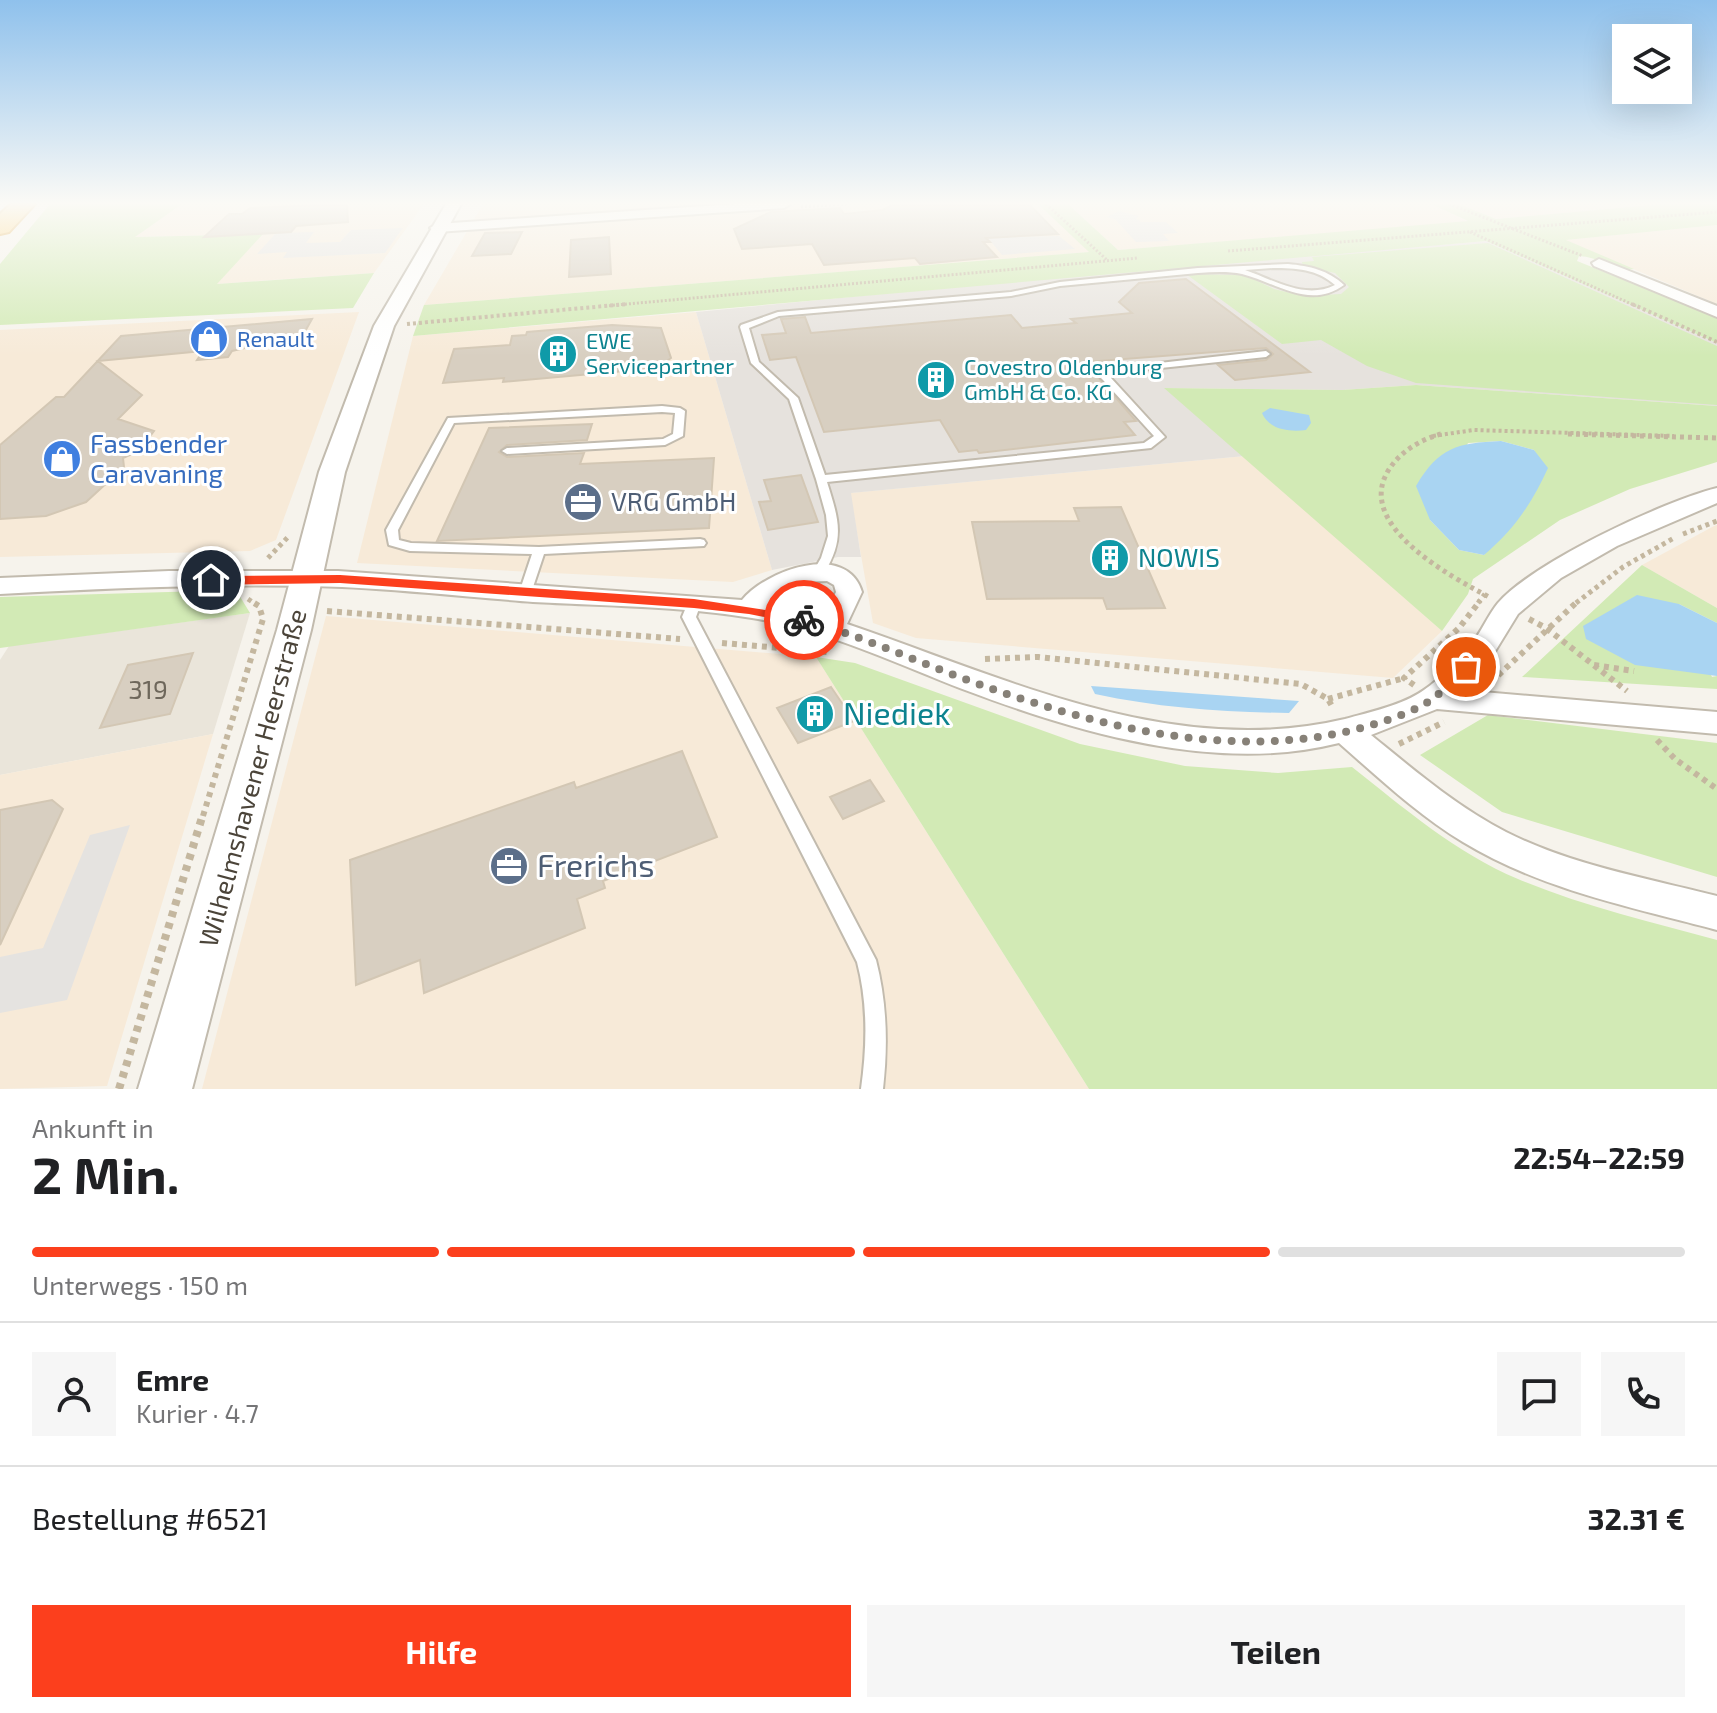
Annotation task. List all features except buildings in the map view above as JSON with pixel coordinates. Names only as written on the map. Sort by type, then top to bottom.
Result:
[{"type":"street","name":"Wilhelmshavener Heerstraße","points":[[165,1089],[303,596],[332,472],[384,326],[422,255]]},
{"type":"street","points":[[1599,263],[1717,312]]},
{"type":"street","points":[[0,586],[303,596],[525,593],[749,609],[834,640],[1104,722],[1180,737],[1270,742],[1348,733],[1398,717],[1434,698],[1481,651],[1508,608],[1552,572],[1609,541],[1717,495]]},
{"type":"street","points":[[749,609],[754,600],[799,574],[820,570],[839,576],[849,586],[834,640]]},
{"type":"street","points":[[1434,698],[1717,723]]},
{"type":"street","points":[[1348,733],[1428,803],[1495,843],[1555,868],[1717,913]]},
{"type":"lane","points":[[820,570],[833,552],[836,533],[821,479],[793,398],[755,363],[744,327],[778,314],[1011,294],[1037,286],[1230,270],[1293,267],[1324,273],[1340,285],[1333,291],[1299,291],[1230,270]]},
{"type":"lane","points":[[821,479],[1147,446],[1160,437],[1106,378],[1109,371],[1266,354]]},
{"type":"lane","points":[[507,451],[665,442],[678,436],[680,411],[662,409],[451,420],[392,530],[393,542],[410,547],[539,551],[700,543]]},
{"type":"lane","points":[[525,593],[539,551]]},
{"type":"lane","points":[[694,603],[689,617],[866,960],[876,993],[877,1052],[872,1089]]},
{"type":"path","points":[[1101,255],[1108,261]]},
{"type":"path","points":[[1522,255],[1717,342]]},
{"type":"path","points":[[1577,255],[1599,263]]},
{"type":"path","points":[[384,326],[1139,258]]},
{"type":"path","points":[[1717,438],[1546,434],[1489,428],[1455,430],[1425,439],[1404,452],[1389,466],[1382,482],[1382,500],[1390,522],[1436,565],[1546,628],[1626,690],[1637,716],[1675,759],[1717,789]]},
{"type":"path","points":[[1404,754],[1394,746],[1411,741],[1471,701],[1546,628],[1620,569],[1671,539],[1717,521]]},
{"type":"path","points":[[119,1089],[263,619],[303,596],[340,609],[702,641],[834,640]]},
{"type":"path","points":[[1038,657],[1301,684],[1328,699],[1348,733]]},
{"type":"path","points":[[1593,665],[1634,671]]},
{"type":"path","points":[[1328,699],[1404,678]]},
{"type":"shaded area","points":[[243,255],[387,255],[374,273],[216,284]]},
{"type":"shaded area","points":[[285,255],[348,255],[283,258]]},
{"type":"shaded area","points":[[453,255],[1055,255],[424,305]]},
{"type":"shaded area","points":[[1316,255],[1517,255],[1717,343],[1717,406],[1416,385],[1342,390],[1166,388],[1245,456],[851,493],[861,557],[838,557],[772,570],[696,312]]},
{"type":"shaded area","points":[[1599,255],[1717,255],[1717,304]]},
{"type":"shaded area","points":[[359,312],[276,540],[250,551],[0,557],[0,330]]},
{"type":"shaded area","points":[[696,312],[772,570],[733,582],[357,563],[413,336]]},
{"type":"shaded area","points":[[1245,456],[1442,631],[1393,678],[916,638],[873,623],[850,493]]},
{"type":"shaded area","points":[[1717,525],[1717,608],[1642,565],[1714,526]]},
{"type":"shaded area","points":[[250,613],[213,734],[0,775],[0,660],[9,646]]},
{"type":"shaded area","points":[[326,616],[816,657],[1089,1089],[202,1089]]},
{"type":"shaded area","points":[[213,734],[107,1086],[0,1089],[0,775]]},
{"type":"shaded area","points":[[130,825],[67,1000],[0,1013],[0,957],[43,948],[90,835]]},
{"type":"green space","points":[[8,255],[244,255],[217,284],[374,273],[353,308],[0,325],[0,264]]},
{"type":"green space","points":[[1054,255],[1330,255],[413,336],[424,305]]},
{"type":"green space","points":[[1514,255],[1717,346],[1717,405],[1416,383],[1367,366],[1321,340],[1282,344],[1186,274],[1245,275],[1274,289],[1303,296],[1341,294],[1349,287],[1335,273],[1303,266],[1302,262],[1314,261],[1312,257]]},
{"type":"green space","points":[[1517,255],[1601,255],[1634,269],[1579,256],[1577,261],[1717,317],[1717,343]]},
{"type":"green space","points":[[1416,385],[1717,406],[1717,462],[1630,489],[1560,520],[1473,579],[1468,594],[1442,631],[1164,388],[1342,390]],"holes":[[[1501,441],[1534,450],[1539,460],[1484,555],[1459,550],[1430,520],[1468,443]]]},
{"type":"green space","points":[[1642,565],[1717,608],[1717,623],[1679,604],[1712,677],[1717,676],[1717,689],[1522,677]]},
{"type":"green space","points":[[236,590],[250,613],[0,648],[0,597]]},
{"type":"green space","points":[[816,657],[855,663],[1080,744],[1185,766],[1278,773],[1352,767],[1431,829],[1473,856],[1518,879],[1617,913],[1717,940],[1717,1089],[1089,1089]]},
{"type":"green space","points":[[1488,715],[1717,743],[1717,877],[1502,812],[1420,755]]},
{"type":"water","points":[[1270,408],[1309,415],[1311,423],[1306,430],[1281,429],[1265,419],[1262,413]]},
{"type":"water","points":[[1501,441],[1534,450],[1548,468],[1521,515],[1495,546],[1484,555],[1459,550],[1430,520],[1416,486],[1441,455],[1472,443]]},
{"type":"water","points":[[1637,595],[1679,604],[1717,623],[1717,676],[1635,665],[1586,639],[1583,626]]},
{"type":"water","points":[[1091,686],[1299,701],[1289,713],[1216,710],[1119,699],[1095,694]]},
{"type":"way so far","points":[[804,620],[874,642],[981,685],[1089,719],[1180,737],[1270,742],[1348,733],[1398,717],[1434,698],[1466,667]]},
{"type":"place","name":"Renault","points":[[209,339]]},
{"type":"place","name":"EWE Servicepartner","points":[[558,354]]},
{"type":"place","name":"Covestro Oldenburg GmbH & Co. KG","points":[[936,380]]},
{"type":"place","name":"Fassbender Caravaning","points":[[62,459]]},
{"type":"place","name":"VRG GmbH","points":[[583,502]]},
{"type":"place","name":"NOWIS","points":[[1110,558]]},
{"type":"place","name":"Niediek","points":[[815,714]]},
{"type":"place","name":"Frerichs","points":[[509,866]]},
{"type":"route","points":[[211,580],[340,579],[694,603],[749,609],[804,620]]}]
